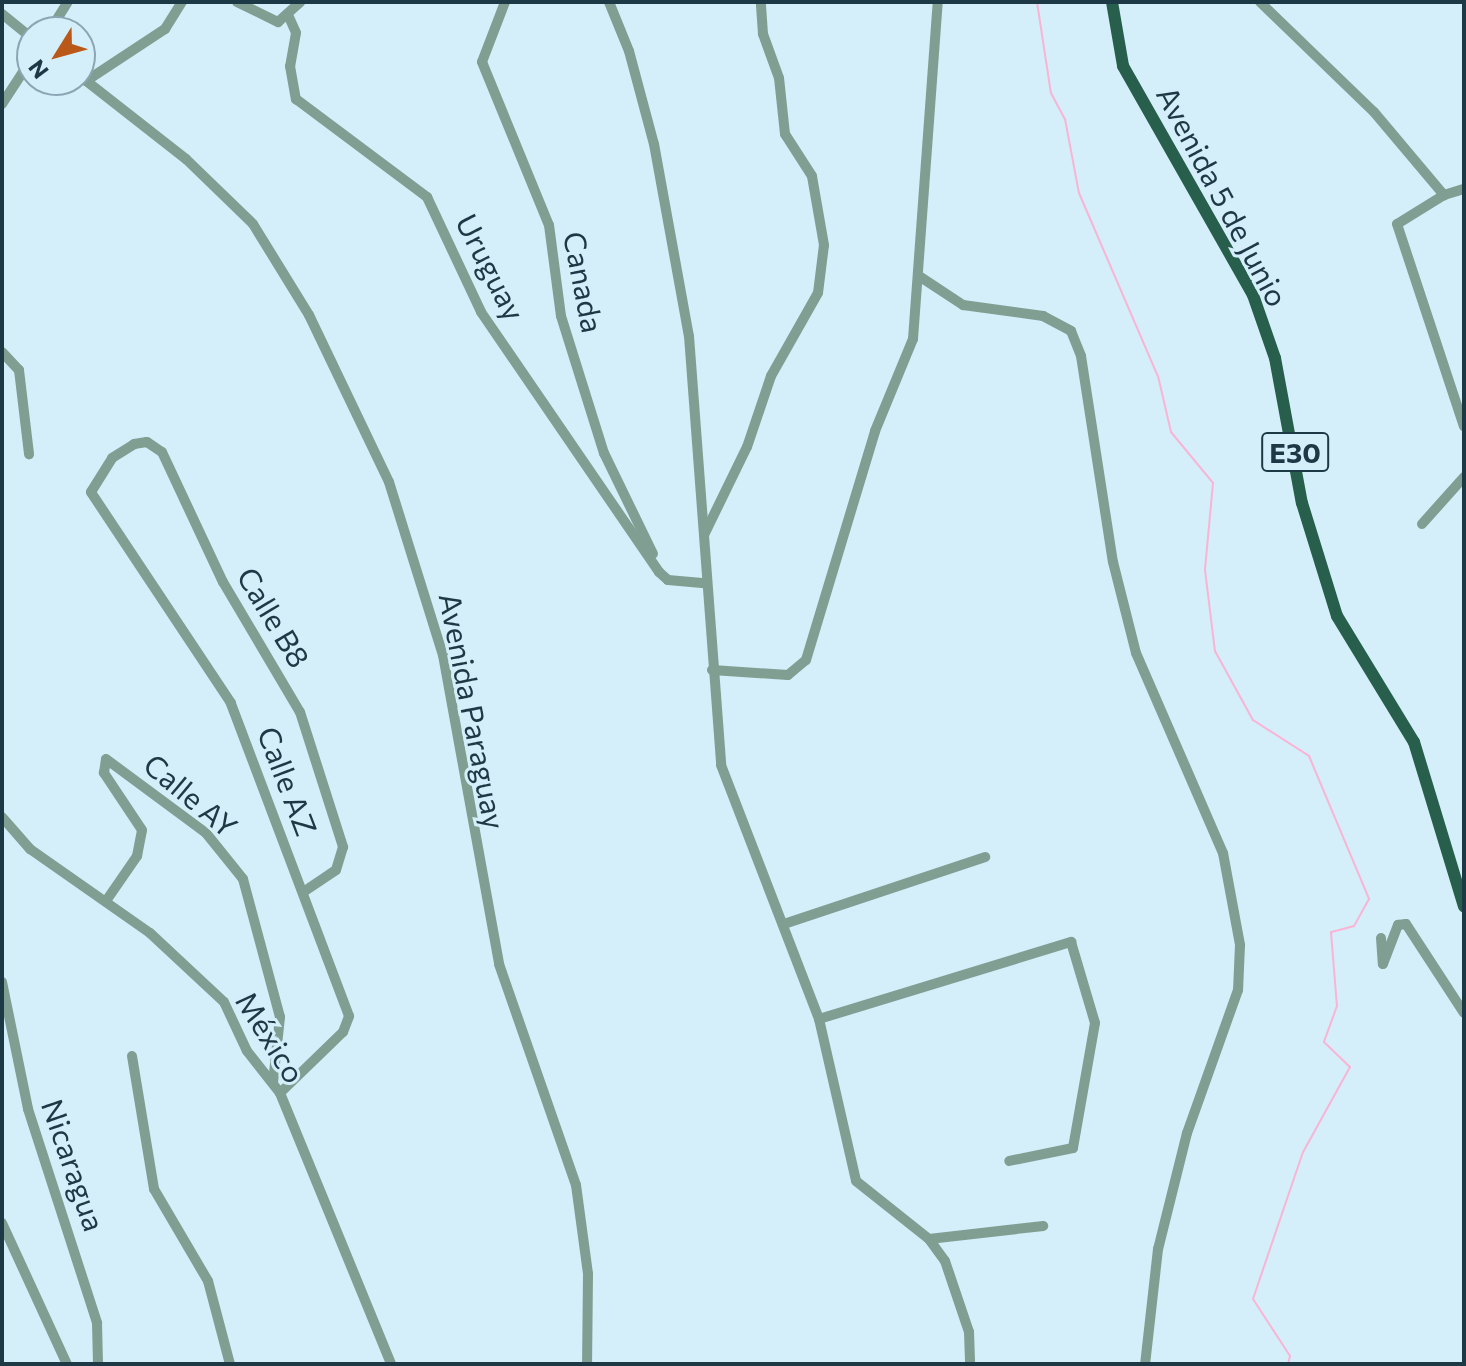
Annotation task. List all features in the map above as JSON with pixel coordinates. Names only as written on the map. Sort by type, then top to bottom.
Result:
[{"type":"main road","name":"Avenida 5 de Junio","points":[[1112,2],[1123,66],[1253,295],[1275,358],[1302,503],[1337,616],[1414,742],[1464,907]]},
{"type":"street","points":[[96,70],[165,29],[182,2]]},
{"type":"street","points":[[237,2],[265,20],[289,17],[300,2]]},
{"type":"street","name":"Canada","points":[[505,2],[482,62],[549,225],[561,316],[604,453],[659,572]]},
{"type":"street","points":[[609,2],[629,51],[654,144],[689,336],[705,583],[721,765],[787,923],[819,1019],[856,1181],[929,1239],[953,1279],[969,1332],[970,1364]]},
{"type":"street","points":[[703,538],[747,447],[771,376],[818,293],[824,245],[823,209],[812,176],[785,134],[779,78],[763,34],[761,2]]},
{"type":"street","points":[[712,670],[788,675],[806,660],[875,431],[913,339],[938,2]]},
{"type":"street","points":[[1260,2],[1374,112],[1444,195]]},
{"type":"street","name":"Uruguay","points":[[289,17],[296,33],[290,66],[296,99],[427,197],[481,312],[659,572]]},
{"type":"street","points":[[2,104],[16,83]]},
{"type":"street","name":"Avenida Paraguay","points":[[96,88],[186,159],[253,224],[309,315],[389,482],[443,655],[499,964],[576,1185],[588,1274],[587,1364]]},
{"type":"street","points":[[1464,189],[1444,195],[1397,224],[1464,426]]},
{"type":"street","points":[[919,276],[963,305],[1043,316],[1071,331],[1081,356],[1113,562],[1136,653],[1223,853],[1240,945],[1238,990],[1187,1133],[1158,1249],[1145,1364]]},
{"type":"street","points":[[2,352],[19,370],[29,454]]},
{"type":"street","name":"Calle B8","points":[[91,492],[101,470],[122,451],[156,445],[223,582],[287,683],[343,839],[336,870],[305,891]]},
{"type":"street","points":[[1422,524],[1464,477]]},
{"type":"street","name":"Calle AZ","points":[[91,492],[231,703],[305,891],[348,1025],[280,1093]]},
{"type":"street","points":[[659,572],[668,580],[705,583]]},
{"type":"street","name":"Calle AY","points":[[106,901],[137,856],[142,830],[104,773],[106,759],[206,833],[243,879],[280,1017],[273,1083]]},
{"type":"street","name":"México","points":[[2,817],[30,849],[106,901],[224,1002],[247,1051],[280,1093],[391,1364]]},
{"type":"street","points":[[787,923],[985,857]]},
{"type":"street","points":[[1381,938],[1383,964],[1398,925],[1406,924],[1464,1013]]},
{"type":"street","points":[[819,1019],[1031,950],[1071,942],[1095,1023],[1073,1148],[1009,1161]]},
{"type":"street","name":"Nicaragua","points":[[2,982],[28,1109],[93,1308],[98,1364]]},
{"type":"street","points":[[132,1056],[154,1189],[208,1281],[230,1364]]},
{"type":"street","points":[[2,1223],[67,1364]]},
{"type":"street","points":[[929,1239],[1043,1226]]},
{"type":"waterway","points":[[1037,2],[1051,93],[1065,119],[1079,193],[1158,376],[1171,432],[1213,483],[1205,570],[1215,651],[1253,720],[1309,756],[1369,899],[1354,926],[1331,932],[1337,1006],[1324,1042],[1350,1067],[1303,1152],[1253,1299],[1290,1356],[1288,1364]]}]
